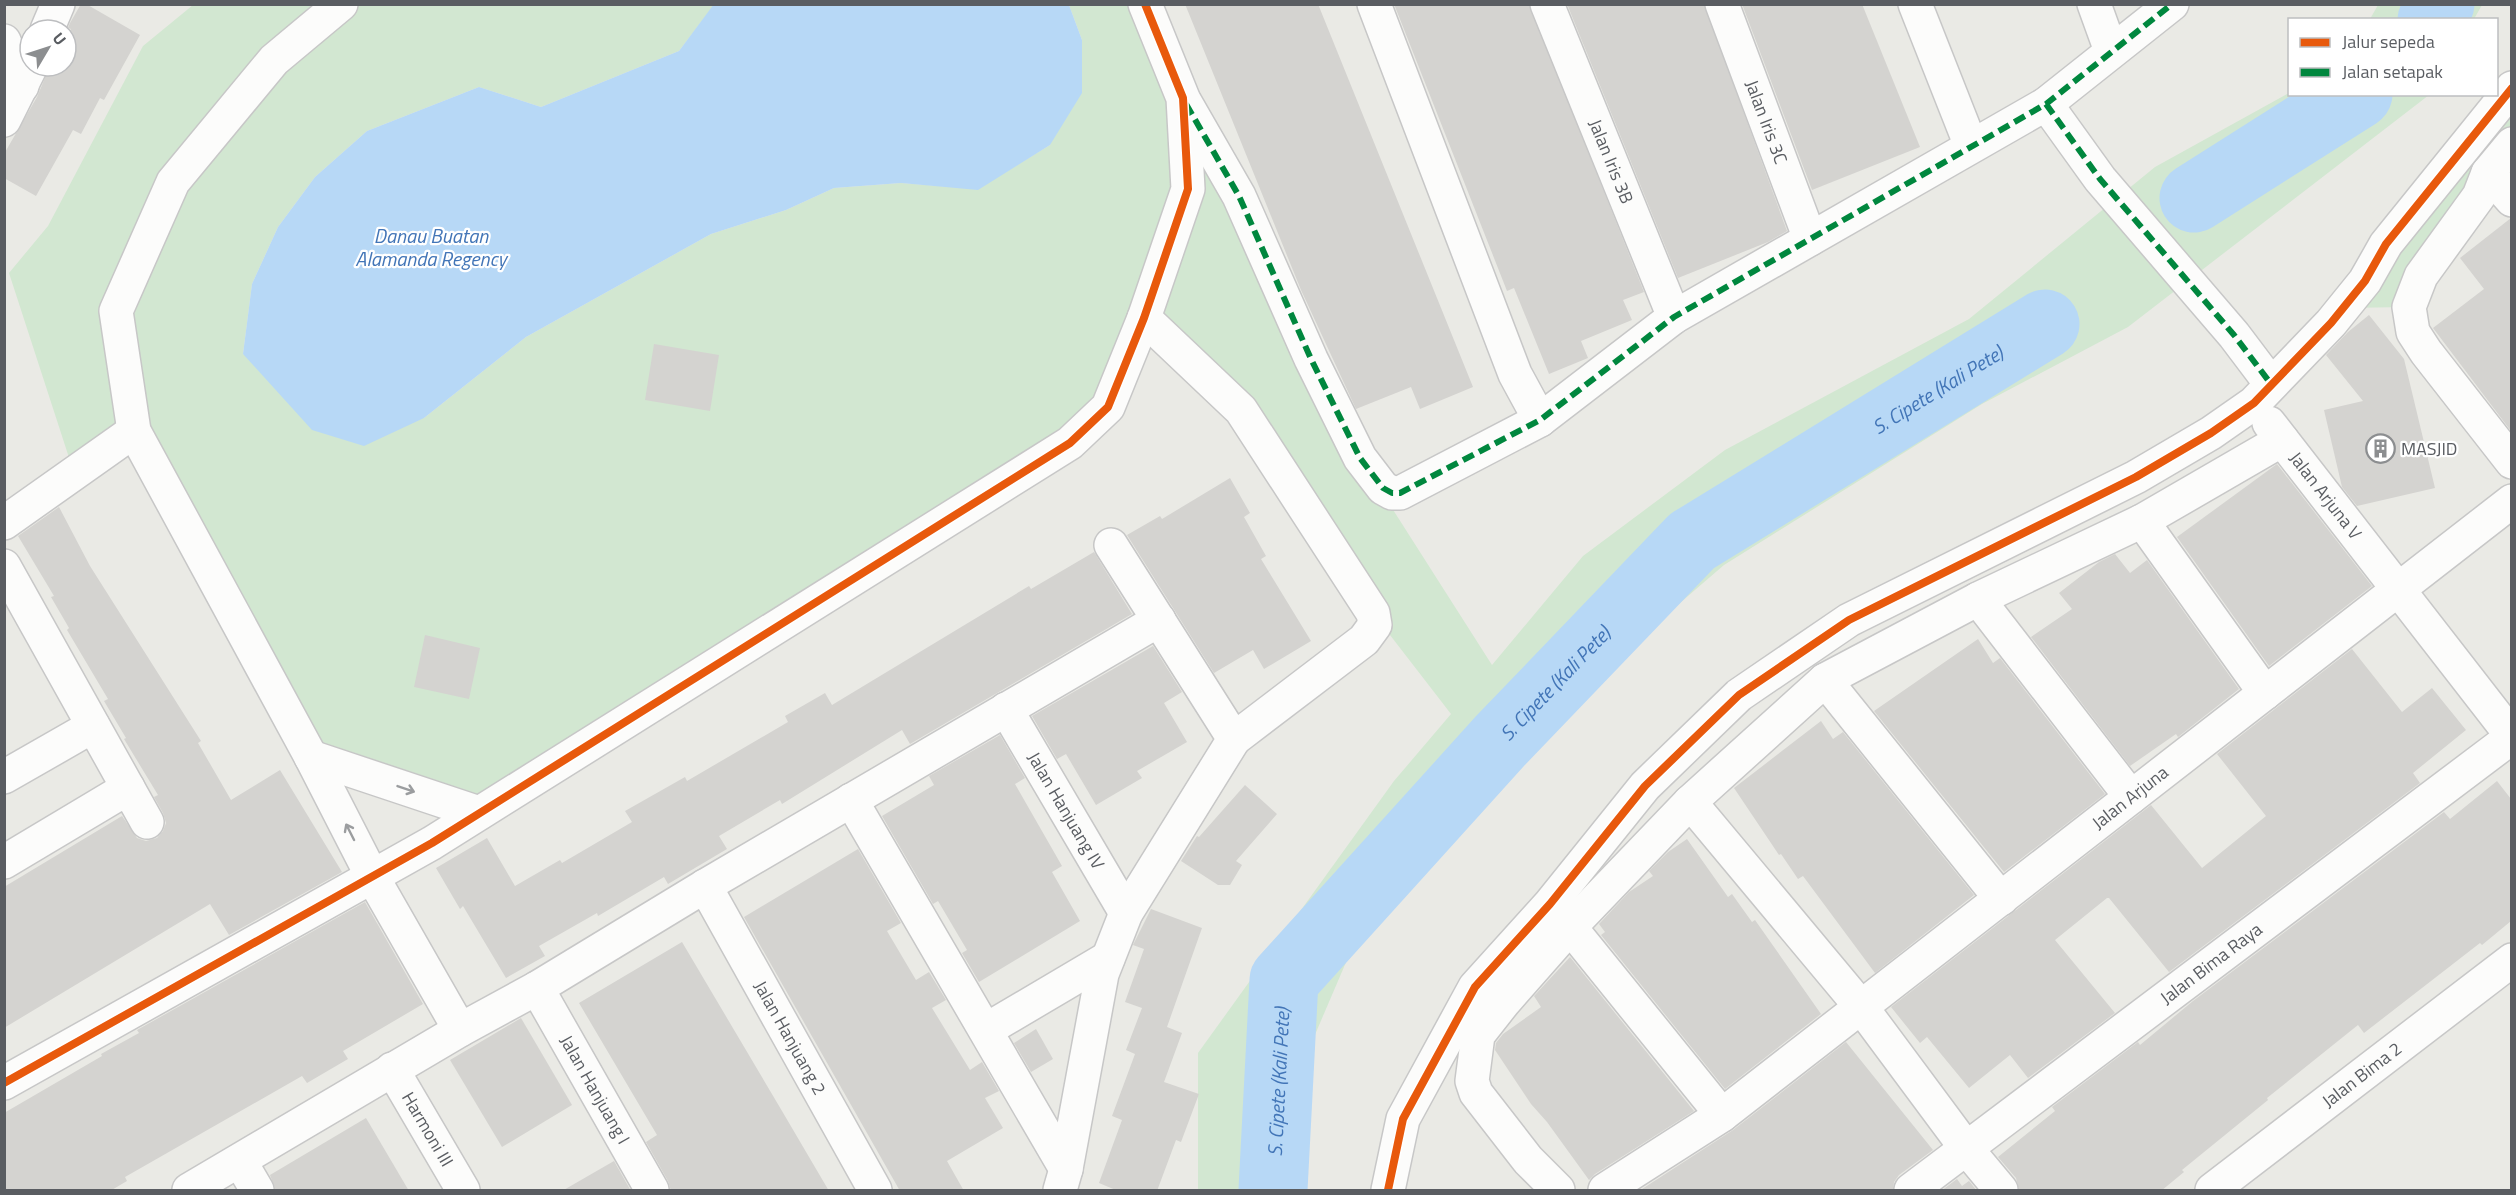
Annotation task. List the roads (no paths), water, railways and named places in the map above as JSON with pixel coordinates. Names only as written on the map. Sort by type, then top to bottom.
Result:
[{"type":"street","points":[[52,18],[58,4]]},
{"type":"street","points":[[341,4],[274,60],[173,182],[116,311],[134,431],[311,757],[467,1027]]},
{"type":"street","points":[[1145,4],[1183,98],[1239,196],[1311,359],[1360,458],[1383,488],[1392,493],[1400,493],[1540,420],[1674,317],[2046,104],[2172,4]]},
{"type":"street","points":[[1374,4],[1515,374],[1540,420]]},
{"type":"street","name":"Jalan Iris 3B","points":[[1547,4],[1674,317]]},
{"type":"street","name":"Jalan Iris 3C","points":[[1722,4],[1810,239]]},
{"type":"street","points":[[1915,4],[1971,146]]},
{"type":"street","points":[[2094,4],[2111,51]]},
{"type":"street","points":[[4,41],[18,62]]},
{"type":"street","points":[[4,120],[26,78]]},
{"type":"street","points":[[1388,1191],[1403,1119],[1475,987],[1550,904],[1645,786],[1739,695],[1849,620],[2136,477],[2211,433],[2263,393],[2331,323],[2365,281],[2386,244],[2511,88]]},
{"type":"street","points":[[4,1083],[379,874],[1070,443],[1108,407],[1144,318],[1188,189],[1183,98]]},
{"type":"street","name":"Jalan Arjuna V","points":[[2046,104],[2100,179],[2202,300],[2234,334],[2263,393],[2282,440],[2511,737]]},
{"type":"street","points":[[2511,144],[2488,173],[2479,196],[2421,276],[2409,307],[2413,332],[2426,352],[2511,462]]},
{"type":"street","points":[[2488,173],[2511,200]]},
{"type":"street","points":[[1063,1180],[1102,974],[1126,913],[1234,739],[1364,640],[1375,625],[1373,613],[1241,410],[1144,318]]},
{"type":"street","points":[[4,523],[134,431]]},
{"type":"street","points":[[1558,1191],[1528,1160],[1476,1093],[1472,1081],[1479,1035],[1570,927],[1690,802],[1825,680],[1978,599],[2142,521],[2282,440]]},
{"type":"street","name":"Jalan Arjuna","points":[[1605,1191],[1722,1115],[2511,501]]},
{"type":"street","points":[[2142,521],[2265,693]]},
{"type":"street","points":[[1111,545],[1234,739]]},
{"type":"street","points":[[6,571],[147,822]]},
{"type":"street","points":[[1978,599],[2131,797]]},
{"type":"street","points":[[189,1191],[1159,620]]},
{"type":"street","points":[[1825,680],[2001,899]]},
{"type":"street","name":"Jalan Hanjuang IV","points":[[1006,709],[1126,913]]},
{"type":"street","points":[[4,777],[93,726]]},
{"type":"street","name":"Jalan Bima Raya","points":[[1911,1191],[2511,737]]},
{"type":"street","points":[[311,757],[479,813]]},
{"type":"street","points":[[4,862],[128,788]]},
{"type":"street","points":[[851,800],[986,1030],[1063,1180]]},
{"type":"street","points":[[1690,802],[1862,1008],[1966,1148],[2001,1191]]},
{"type":"street","name":"Jalan Hanjuang 2","points":[[705,886],[875,1191]]},
{"type":"street","points":[[1570,927],[1722,1115]]},
{"type":"street","points":[[986,1030],[1108,958]]},
{"type":"street","name":"Jalan Bima 2","points":[[2212,1191],[2511,960]]},
{"type":"street","name":"Jalan Hanjuang I","points":[[537,988],[652,1191]]},
{"type":"street","name":"Harmoni III","points":[[392,1070],[463,1191]]},
{"type":"street","points":[[240,1161],[257,1191]]},
{"type":"water","name":"Danau Buatan Alamanda Regency","points":[[714,4],[1069,5],[1082,40],[1082,93],[1050,145],[978,190],[901,183],[834,188],[786,210],[711,234],[526,337],[424,418],[364,446],[312,430],[243,354],[252,284],[278,227],[315,177],[367,131],[479,87],[541,107],[679,51]]},
{"type":"waterway","name":"S. Cipete (Kali Pete)","points":[[2433,18],[2440,4]]},
{"type":"waterway","name":"S. Cipete (Kali Pete)","points":[[2194,198],[2355,96]]},
{"type":"waterway","name":"S. Cipete (Kali Pete)","points":[[1273,1190],[1284,980],[1501,740],[1692,541],[2045,324]]},
{"type":"place","name":"MASJID","points":[[2380,449]]}]
